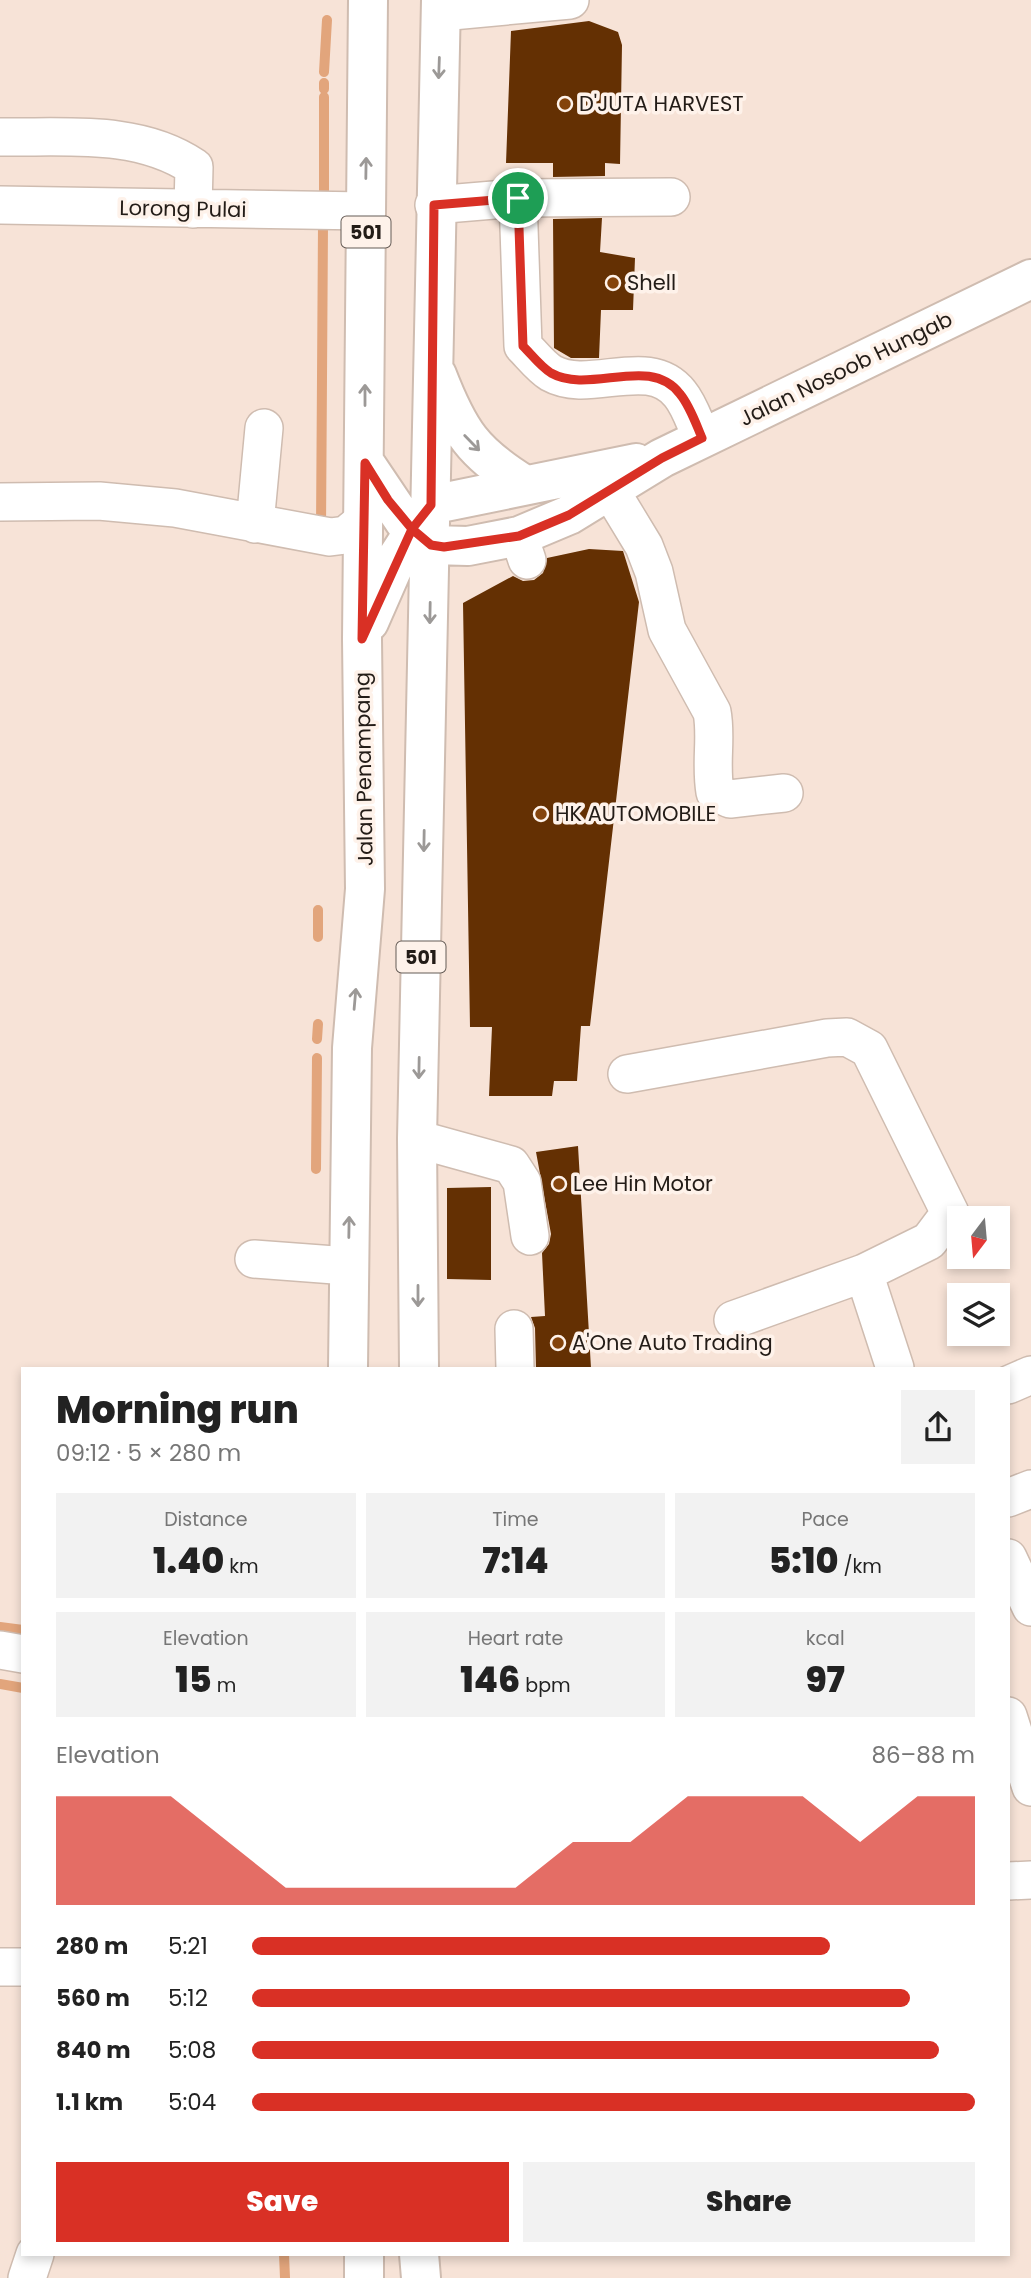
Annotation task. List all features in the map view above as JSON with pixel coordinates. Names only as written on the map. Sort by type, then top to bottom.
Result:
[{"type":"main road","name":"Jalan Penampang","points":[[348,1367],[352,1048],[365,889],[362,639],[368,0]]},
{"type":"main road","name":"501","points":[[418,1367],[417,1139],[425,526],[441,6]]},
{"type":"main road","name":"Jalan Nosoob Hungab","points":[[425,526],[468,546],[523,548],[569,515],[662,458],[1031,279]]},
{"type":"main road","points":[[431,360],[464,435],[493,465],[525,485]]},
{"type":"main road","name":"Jalan Nosoob Hungab","points":[[425,526],[525,485],[662,458]]},
{"type":"main road","points":[[362,639],[425,526],[388,500],[365,463]]},
{"type":"main road","points":[[364,2256],[364,2278]]},
{"type":"main road","points":[[419,2256],[421,2278]]},
{"type":"street","points":[[441,6],[570,0]]},
{"type":"street","points":[[0,137],[128,139],[177,155],[194,166],[193,209]]},
{"type":"street","points":[[434,205],[518,198],[671,197]]},
{"type":"street","points":[[518,198],[523,346],[551,373],[591,381],[643,375],[666,382],[680,394],[702,438]]},
{"type":"street","name":"Lorong Pulai","points":[[0,205],[366,211]]},
{"type":"street","points":[[255,524],[264,428]]},
{"type":"street","points":[[610,490],[644,546],[654,572],[667,630],[712,712],[714,723],[711,766],[715,792],[730,799],[784,793]]},
{"type":"street","points":[[0,502],[99,501],[175,508],[330,537],[346,535],[363,521]]},
{"type":"street","points":[[627,1074],[827,1038],[847,1037],[869,1049],[950,1213],[929,1241],[864,1273],[733,1320]]},
{"type":"street","points":[[417,1139],[512,1165],[522,1182],[530,1236]]},
{"type":"street","points":[[254,1259],[348,1266]]},
{"type":"street","points":[[864,1273],[895,1367]]},
{"type":"street","points":[[514,1329],[515,1367]]},
{"type":"street","points":[[1010,1384],[1031,1376]]},
{"type":"street","points":[[1010,1497],[1031,1489]]},
{"type":"street","points":[[1010,1562],[1029,1596]]},
{"type":"street","points":[[0,1650],[21,1654]]},
{"type":"street","points":[[1010,1722],[1031,1787]]},
{"type":"street","points":[[1010,1881],[1031,1880]]},
{"type":"street","points":[[0,1967],[21,1967]]},
{"type":"street","points":[[27,2278],[35,2256]]},
{"type":"building","name":"D'JUTA HARVEST","points":[[589,21],[618,32],[622,45],[620,164],[605,163],[605,176],[553,177],[553,163],[506,163],[511,31]]},
{"type":"building","points":[[602,218],[600,252],[635,258],[633,310],[601,310],[599,358],[571,358],[554,348],[553,219]]},
{"type":"building","name":"HK AUTOMOBILE","points":[[589,549],[623,551],[639,602],[590,1026],[581,1026],[577,1081],[554,1081],[552,1096],[489,1096],[492,1027],[470,1027],[463,603],[513,576],[523,581],[534,580],[543,573],[547,558]]},
{"type":"building","points":[[578,1146],[591,1367],[536,1367],[535,1328],[531,1317],[545,1316],[542,1253],[549,1244],[551,1234],[536,1152]]},
{"type":"building","points":[[491,1187],[491,1280],[447,1279],[447,1188]]},
{"type":"waterway","points":[[324,72],[327,20]]},
{"type":"waterway","points":[[324,83],[324,89]]},
{"type":"waterway","points":[[324,97],[324,196]]},
{"type":"waterway","points":[[321,529],[323,225]]},
{"type":"waterway","points":[[318,910],[318,937]]},
{"type":"waterway","points":[[317,1039],[318,1024]]},
{"type":"waterway","points":[[316,1169],[317,1058]]},
{"type":"waterway","points":[[0,1627],[21,1630]]},
{"type":"waterway","points":[[0,1684],[21,1688]]},
{"type":"waterway","points":[[284,2256],[285,2278]]},
{"type":"place","name":"D'JUTA HARVEST","points":[[565,104]]},
{"type":"place","name":"Shell","points":[[613,283]]},
{"type":"place","name":"HK AUTOMOBILE","points":[[541,814]]},
{"type":"place","name":"Lee Hin Motor","points":[[559,1184]]},
{"type":"place","name":"A'One Auto Trading","points":[[558,1343]]},
{"type":"route","points":[[518,198],[434,205],[431,505],[412,529],[388,500],[365,463],[362,639],[412,529],[431,545],[444,547],[468,546],[519,536],[569,515],[662,458],[702,438],[680,394],[666,382],[643,375],[591,381],[551,373],[523,346],[518,198]]}]
